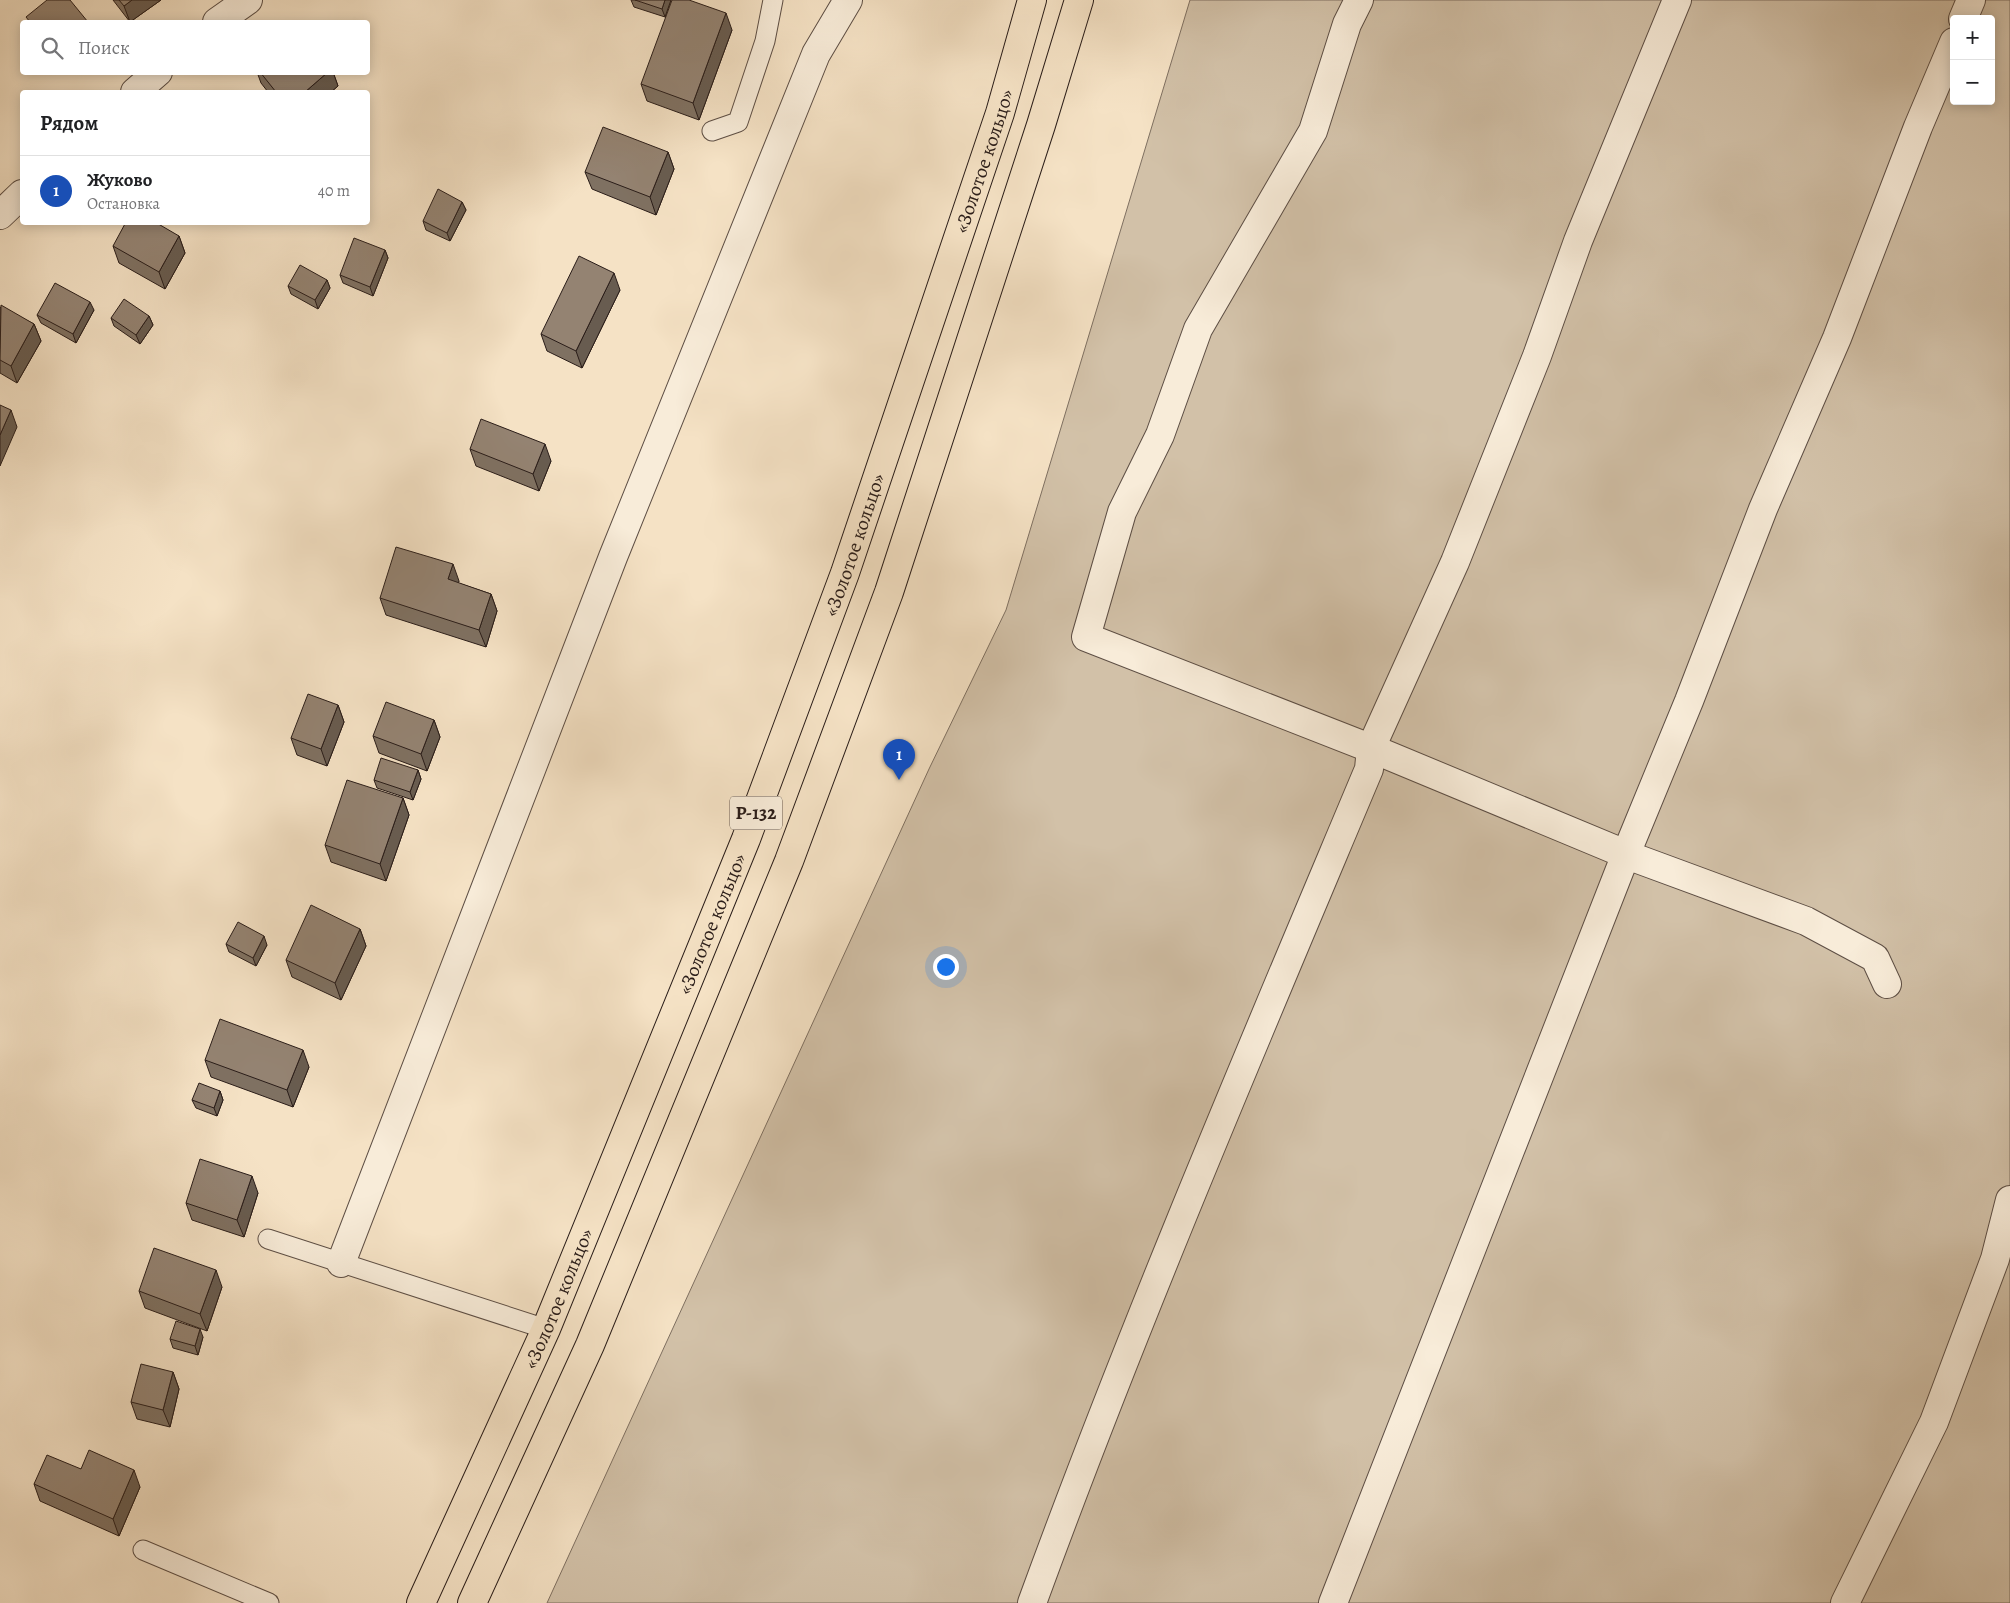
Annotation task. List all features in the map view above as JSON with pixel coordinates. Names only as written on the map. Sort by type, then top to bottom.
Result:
[{"type":"highway","name":"«Золотое кольцо»","points":[[421,1603],[546,1329],[746,839],[846,573],[1000,113],[1032,0]]},
{"type":"highway","name":"Р-132","points":[[472,1603],[590,1345],[789,861],[890,592],[1035,144],[1079,0]]},
{"type":"street","points":[[220,20],[248,0]]},
{"type":"street","points":[[341,1263],[616,548],[816,54],[848,0]]},
{"type":"street","points":[[1359,0],[1348,24],[1314,131],[1198,329],[1160,435],[1122,512],[1086,637],[1370,748],[1626,854],[1806,921],[1874,958],[1887,984]]},
{"type":"street","points":[[1032,1603],[1084,1462],[1197,1180],[1369,769],[1370,748],[1455,562],[1537,356],[1578,241],[1677,0]]},
{"type":"street","points":[[1965,15],[1971,0]]},
{"type":"street","points":[[1333,1603],[1763,509],[1837,338],[1918,127],[1950,51]]},
{"type":"street","points":[[137,90],[155,75]]},
{"type":"street","points":[[0,215],[20,196]]},
{"type":"street","points":[[1845,1603],[1934,1422],[1995,1259],[2010,1200]]},
{"type":"lane","points":[[712,131],[738,122],[765,41],[773,0]]},
{"type":"lane","points":[[268,1239],[546,1329]]},
{"type":"lane","points":[[143,1550],[269,1603]]},
{"type":"shaded area","points":[[1190,0],[2010,0],[2010,1603],[547,1603],[929,769],[1006,610]]},
{"type":"building","points":[[47,0],[70,0],[86,20],[28,20],[26,17]]},
{"type":"building","points":[[119,0],[132,0],[124,6]]},
{"type":"building","points":[[635,0],[665,0],[662,9]]},
{"type":"building","points":[[672,0],[689,0],[726,13],[693,103],[641,84]]},
{"type":"building","points":[[262,75],[325,75],[307,90],[274,90]]},
{"type":"building","points":[[603,127],[668,152],[650,197],[585,172]]},
{"type":"building","points":[[438,189],[462,202],[447,233],[423,221]]},
{"type":"building","points":[[124,225],[160,225],[179,236],[159,272],[113,246]]},
{"type":"building","points":[[354,238],[385,250],[370,287],[340,275]]},
{"type":"building","points":[[579,256],[614,273],[576,351],[541,334]]},
{"type":"building","points":[[300,265],[327,280],[315,300],[288,286]]},
{"type":"building","points":[[55,283],[90,302],[73,334],[37,315]]},
{"type":"building","points":[[124,299],[149,316],[136,335],[111,318]]},
{"type":"building","points":[[1,305],[34,324],[11,366],[0,360]]},
{"type":"building","points":[[0,405],[11,410],[0,435]]},
{"type":"building","points":[[481,419],[545,444],[533,474],[470,449]]},
{"type":"building","points":[[396,547],[453,564],[448,579],[491,594],[479,630],[380,598]]},
{"type":"building","points":[[308,694],[338,705],[321,749],[291,738]]},
{"type":"building","points":[[386,702],[434,720],[421,754],[373,736]]},
{"type":"building","points":[[381,758],[418,770],[410,792],[374,780]]},
{"type":"building","points":[[347,780],[403,798],[380,864],[325,845]]},
{"type":"building","points":[[311,905],[360,929],[335,983],[286,960]]},
{"type":"building","points":[[238,922],[264,936],[253,958],[226,944]]},
{"type":"building","points":[[220,1019],[303,1050],[287,1090],[205,1060]]},
{"type":"building","points":[[199,1083],[220,1091],[214,1108],[192,1100]]},
{"type":"building","points":[[200,1159],[252,1176],[237,1220],[186,1203]]},
{"type":"building","points":[[154,1248],[216,1270],[200,1314],[139,1291]]},
{"type":"building","points":[[176,1321],[200,1329],[195,1346],[170,1339]]},
{"type":"building","points":[[141,1364],[173,1372],[163,1410],[131,1402]]},
{"type":"building","points":[[89,1450],[134,1470],[113,1519],[34,1484],[47,1455],[81,1469]]},
{"type":"place","name":"Жуково","points":[[899,780]]}]
